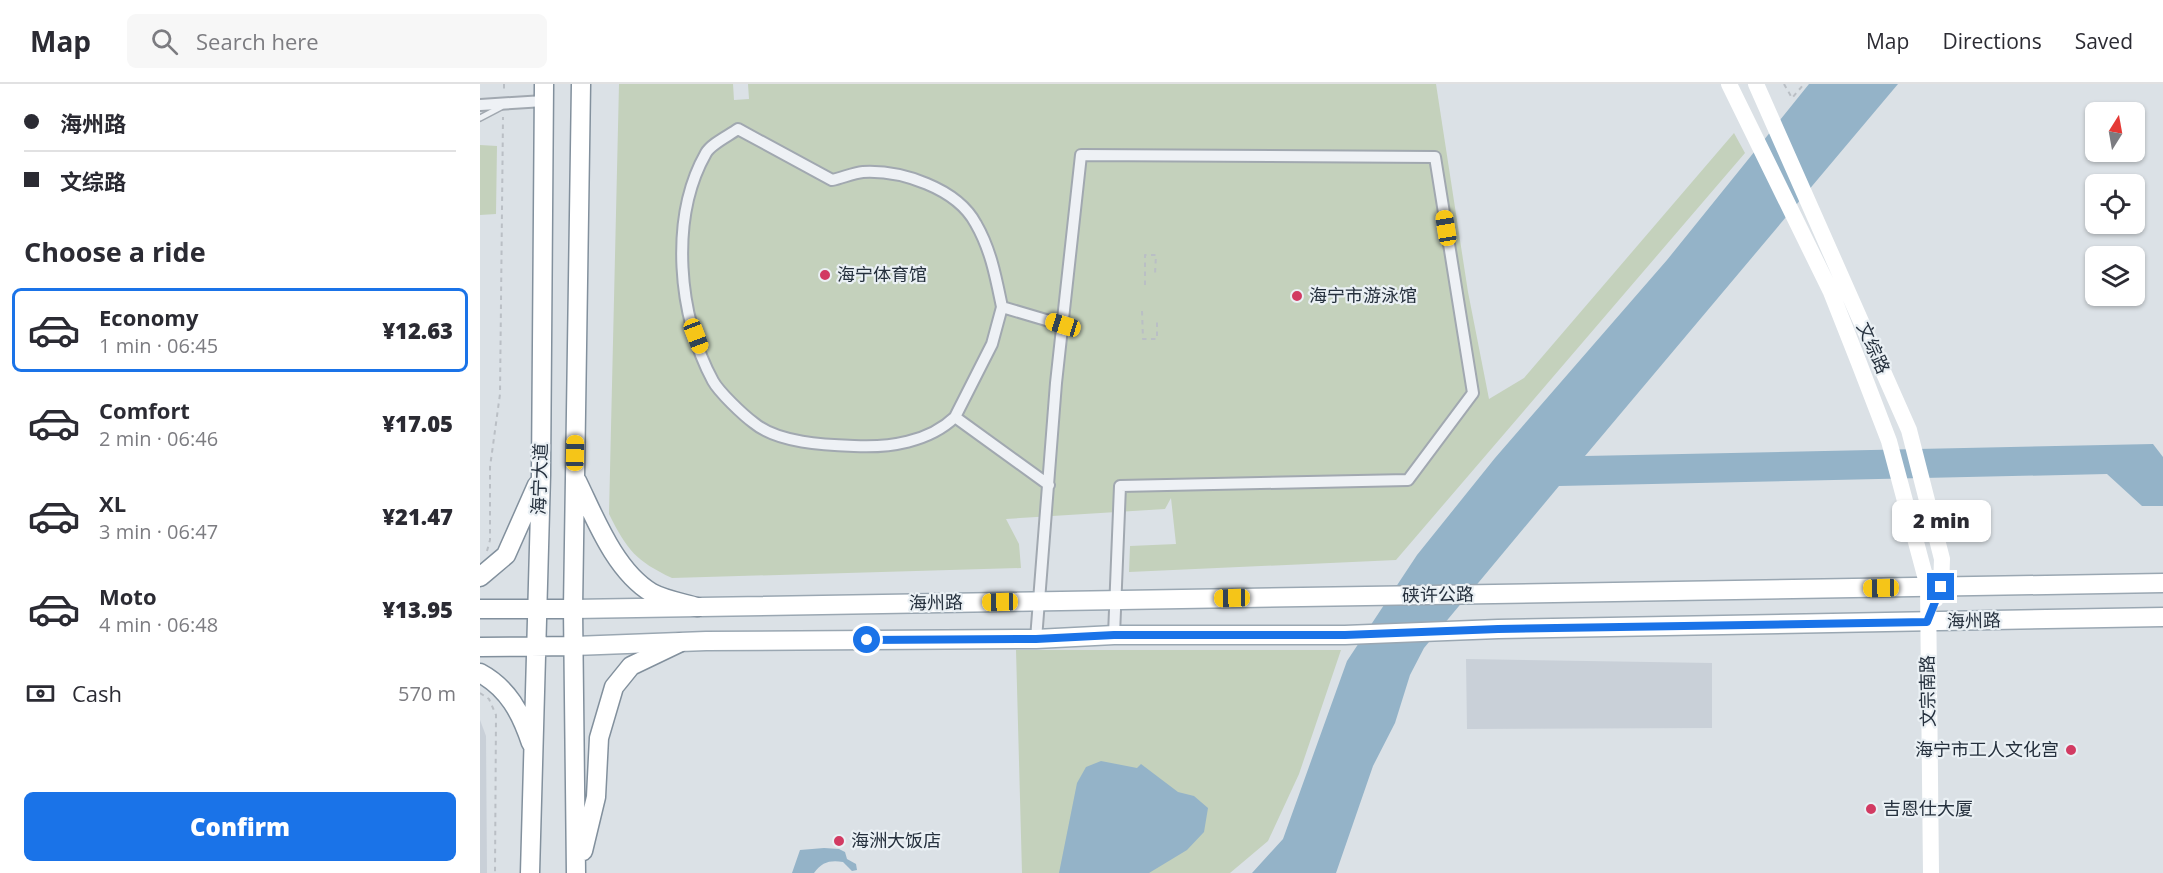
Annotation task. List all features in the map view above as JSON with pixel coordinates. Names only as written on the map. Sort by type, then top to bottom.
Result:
[{"type":"main road","name":"海宁大道","points":[[577,873],[573,609],[581,84]]},
{"type":"main road","points":[[1729,84],[1789,212],[1831,292],[1889,441],[1899,482],[1934,587]]},
{"type":"main road","name":"文综路","points":[[1756,84],[1909,430],[1940,550],[1927,622]]},
{"type":"main road","name":"海宁大道","points":[[530,873],[541,475],[544,93]]},
{"type":"main road","points":[[483,568],[506,555],[541,475]]},
{"type":"main road","points":[[574,476],[597,523],[632,576],[653,594],[697,607]]},
{"type":"main road","name":"海州路","points":[[1504,594],[2163,583]]},
{"type":"main road","name":"硖许公路","points":[[1371,596],[1504,594]]},
{"type":"main road","name":"海州路","points":[[480,609],[1371,596]]},
{"type":"main road","name":"海州路","points":[[1498,629],[2163,617]]},
{"type":"main road","name":"文宗南路","points":[[1927,622],[1931,873]]},
{"type":"main road","name":"硖许公路","points":[[1345,635],[1498,629]]},
{"type":"main road","name":"海州路","points":[[480,647],[1036,639],[1114,635],[1345,635]]},
{"type":"main road","points":[[577,873],[596,797],[599,738],[614,687],[632,666],[679,643]]},
{"type":"main road","points":[[480,673],[498,683],[512,701],[525,724],[534,753]]},
{"type":"street","points":[[480,105],[505,104],[544,93]]},
{"type":"street","points":[[738,129],[832,180],[862,172],[904,176],[950,196],[975,221],[993,260],[1002,307],[992,344],[955,417],[940,431],[882,448],[803,443],[755,425],[714,382],[696,336],[682,283],[682,232],[689,195],[706,151],[738,129]]},
{"type":"street","points":[[1036,639],[1063,325],[1081,155],[1434,157],[1473,393],[1408,480],[1120,486],[1114,635]]},
{"type":"street","points":[[1002,307],[1063,325]]},
{"type":"street","points":[[955,417],[1049,485]]},
{"type":"lane","points":[[480,118],[505,104]]},
{"type":"path","points":[[483,568],[490,540],[490,467],[500,394],[504,84]]},
{"type":"path","points":[[1784,84],[1792,98],[1804,84]]},
{"type":"path","points":[[1145,285],[1145,255],[1156,255],[1155,274]]},
{"type":"path","points":[[1142,311],[1143,339],[1157,339],[1157,318]]},
{"type":"path","points":[[489,699],[496,715],[495,873]]},
{"type":"shaded area","points":[[1466,659],[1712,663],[1712,728],[1467,729]]},
{"type":"shaded area","points":[[480,720],[486,736],[487,873],[480,873]]},
{"type":"green space","points":[[619,84],[733,84],[734,100],[749,99],[748,84],[1436,84],[1468,292],[1489,399],[1524,378],[1734,133],[1745,153],[1396,560],[1129,572],[1130,546],[1176,544],[1171,498],[1165,509],[1006,519],[1019,544],[1021,568],[672,578],[641,560],[627,546],[609,514]]},
{"type":"green space","points":[[480,145],[497,146],[496,214],[480,215]]},
{"type":"green space","points":[[1016,650],[1341,650],[1299,774],[1268,841],[1230,873],[1022,873]]},
{"type":"water","points":[[1809,84],[1898,84],[1585,456],[2153,444],[2163,457],[2163,506],[2142,506],[2107,474],[1559,486],[1424,648],[1410,675],[1395,723],[1373,766],[1336,873],[1252,873],[1283,839],[1347,661],[1417,555],[1495,458],[1667,260]]},
{"type":"water","points":[[1101,761],[1137,768],[1141,764],[1178,792],[1194,796],[1208,808],[1204,832],[1187,850],[1149,873],[1059,873],[1077,783],[1086,767]]},
{"type":"water","points":[[839,849],[845,852],[847,859],[856,864],[857,870],[852,871],[843,862],[834,861],[823,864],[814,873],[792,873],[800,850]]},
{"type":"place","name":"海宁体育馆","points":[[825,275]]},
{"type":"place","name":"海宁市游泳馆","points":[[1297,296]]},
{"type":"place","name":"海宁市工人文化宫","points":[[2071,750]]},
{"type":"place","name":"吉恩仕大厦","points":[[1871,809]]},
{"type":"place","name":"海洲大饭店","points":[[839,841]]},
{"type":"route","points":[[867,640],[1036,639],[1114,635],[1345,635],[1498,629],[1927,622],[1941,587]]}]
